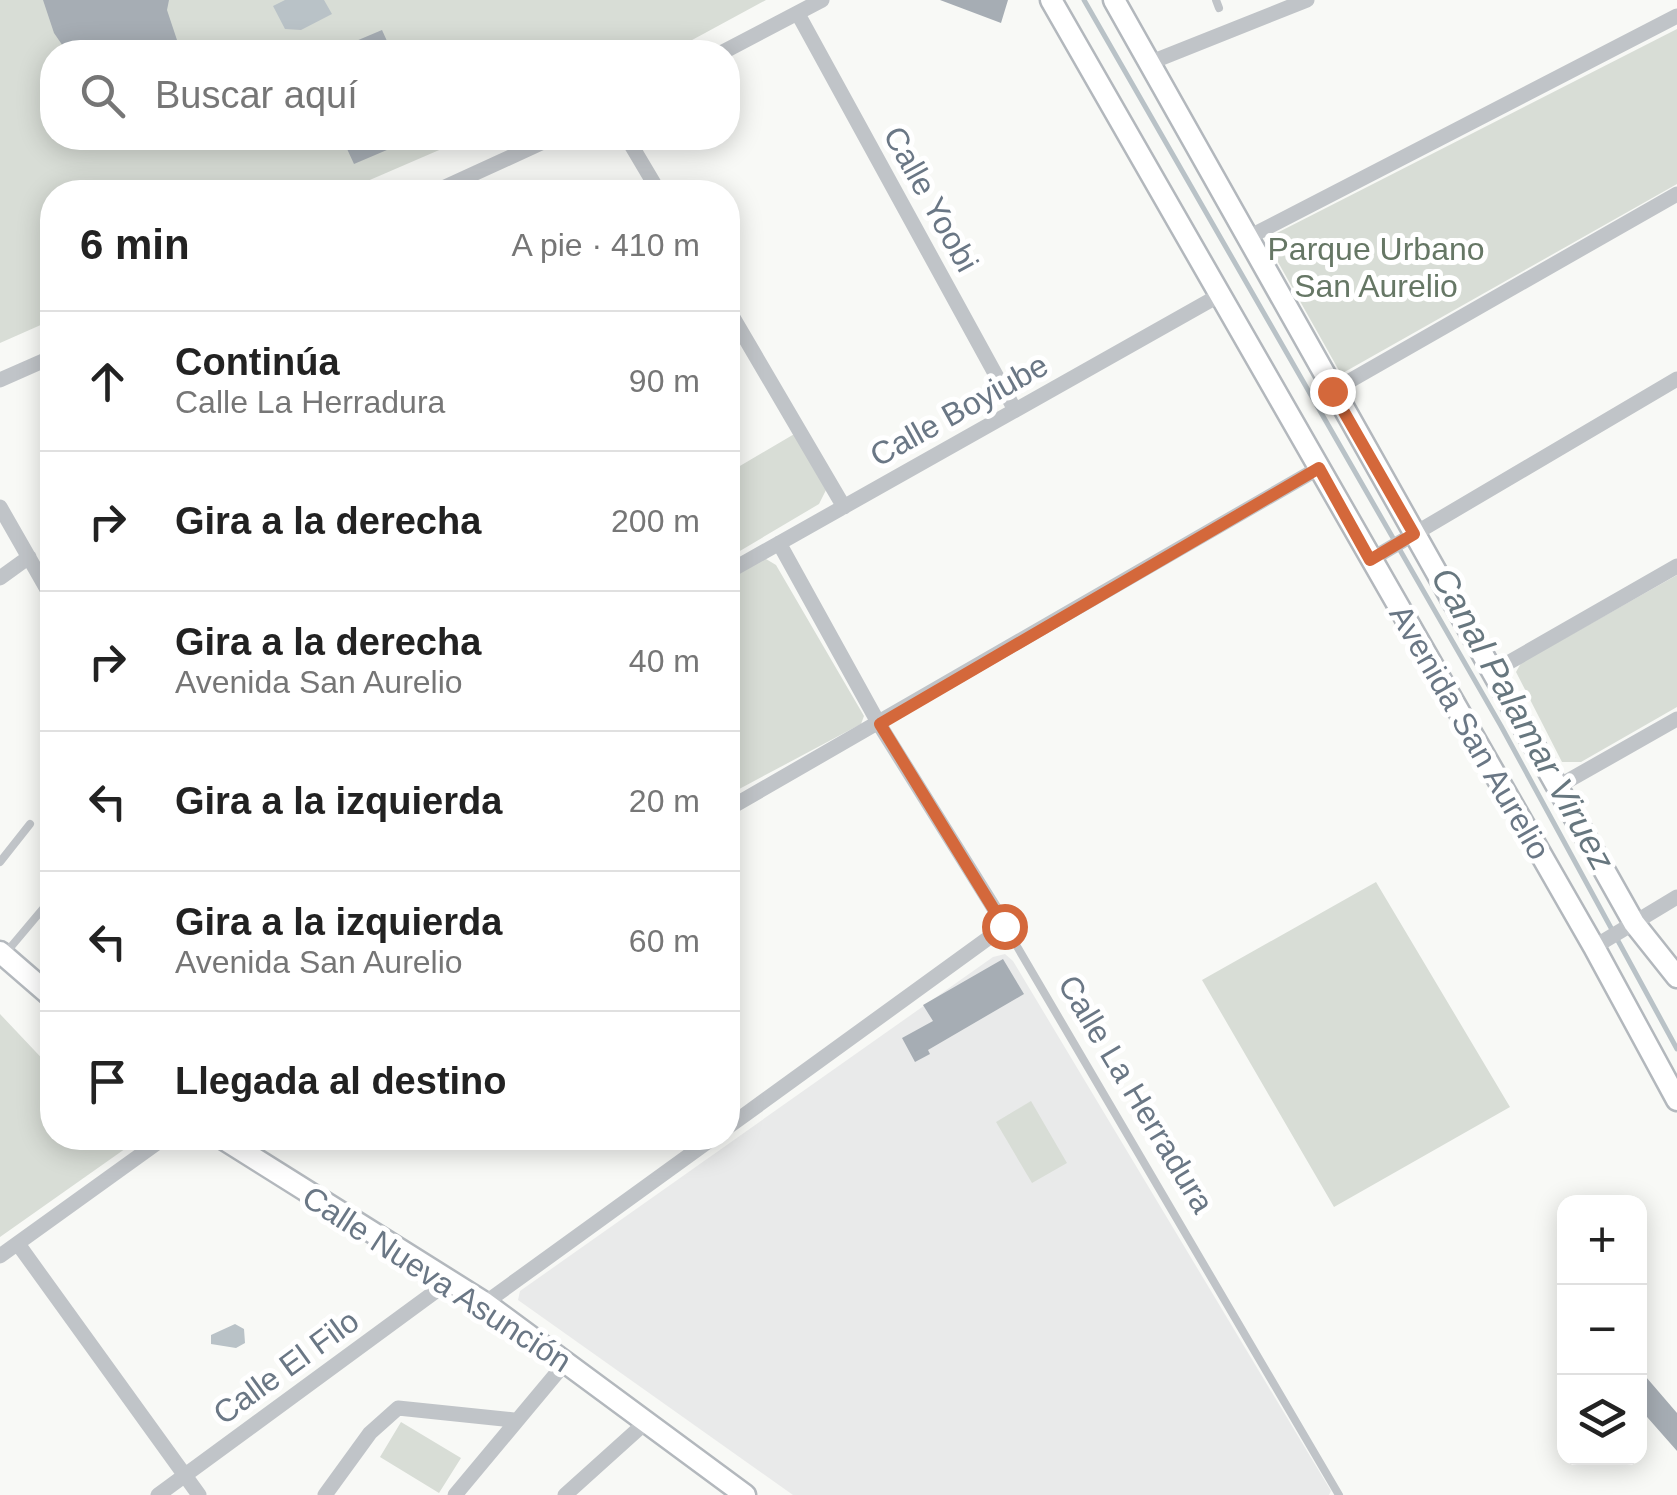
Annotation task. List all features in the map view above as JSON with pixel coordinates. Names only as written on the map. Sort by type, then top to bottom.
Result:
[{"type":"main road","name":"Avenida San Aurelio","points":[[1051,0],[1218,296],[1598,944],[1677,1100]]},
{"type":"main road","name":"Avenida San Aurelio","points":[[1114,0],[1249,237],[1410,537],[1557,787],[1630,926],[1677,977]]},
{"type":"main road","points":[[2,954],[40,987]]},
{"type":"main road","name":"Calle Nueva Asunción","points":[[241,1150],[447,1283],[485,1303],[745,1495]]},
{"type":"street","points":[[740,43],[822,0]]},
{"type":"street","points":[[1149,63],[1307,0]]},
{"type":"street","name":"Calle Yoobi","points":[[798,14],[1015,410]]},
{"type":"street","points":[[1249,237],[1677,16]]},
{"type":"street","points":[[473,180],[529,150]]},
{"type":"street","points":[[634,150],[652,180]]},
{"type":"street","points":[[1332,391],[1677,194]]},
{"type":"street","name":"Calle Boyiube","points":[[740,565],[1218,296]]},
{"type":"street","points":[[740,329],[844,507]]},
{"type":"street","points":[[0,380],[40,362]]},
{"type":"street","points":[[1374,557],[1677,379]]},
{"type":"street","points":[[740,803],[1319,468]]},
{"type":"street","points":[[0,506],[40,577]]},
{"type":"street","name":"Calle La Herradura","points":[[779,543],[880,724],[1004,926]]},
{"type":"street","points":[[0,578],[29,557]]},
{"type":"street","points":[[1492,672],[1677,566]]},
{"type":"street","points":[[1557,787],[1677,719]]},
{"type":"street","points":[[1598,944],[1677,897]]},
{"type":"street","points":[[740,1118],[1004,926]]},
{"type":"street","points":[[0,1256],[147,1150]]},
{"type":"street","points":[[485,1303],[696,1150]]},
{"type":"street","points":[[18,1244],[199,1495]]},
{"type":"street","name":"Calle El Filo","points":[[158,1495],[447,1283]]},
{"type":"street","points":[[455,1495],[566,1362]]},
{"type":"street","points":[[325,1495],[370,1434],[398,1408],[514,1420]]},
{"type":"street","points":[[566,1495],[645,1423]]},
{"type":"lane","points":[[0,862],[30,824]]},
{"type":"lane","points":[[2,954],[40,909]]},
{"type":"lane","name":"Calle La Herradura","points":[[1004,926],[1339,1495]]},
{"type":"shaded area","points":[[285,0],[324,0],[332,14],[301,30],[285,29],[273,6]]},
{"type":"shaded area","points":[[1005,954],[1013,961],[1331,1491],[1329,1495],[793,1495],[518,1300],[520,1291],[720,1150],[740,1150],[740,1136],[993,957]]},
{"type":"shaded area","points":[[235,1324],[244,1329],[245,1343],[236,1348],[211,1344],[211,1335]]},
{"type":"green space","points":[[0,0],[766,0],[692,40],[40,40],[40,150],[439,150],[370,180],[40,180],[40,325],[0,343]]},
{"type":"green space","name":"Parque Urbano San Aurelio","points":[[1677,29],[1677,184],[1341,374],[1265,239]]},
{"type":"green space","points":[[796,433],[826,490],[819,504],[740,551],[740,466]]},
{"type":"green space","points":[[766,559],[776,565],[864,716],[861,724],[740,789],[740,570]]},
{"type":"green space","points":[[1677,575],[1677,707],[1581,762],[1562,762],[1516,672],[1521,663]]},
{"type":"green space","points":[[1376,882],[1510,1107],[1334,1207],[1202,980]]},
{"type":"green space","points":[[0,1014],[40,1056],[40,1150],[123,1150],[0,1237]]},
{"type":"green space","points":[[1031,1101],[1067,1163],[1032,1183],[996,1122]]},
{"type":"green space","points":[[401,1422],[461,1458],[439,1493],[380,1457]]},
{"type":"building","points":[[43,0],[169,0],[167,10],[177,40],[59,40]]},
{"type":"building","points":[[940,0],[1008,0],[1001,23]]},
{"type":"building","points":[[382,30],[387,40],[358,40]]},
{"type":"building","points":[[348,150],[387,150],[354,164]]},
{"type":"building","points":[[1003,959],[1024,994],[928,1050],[930,1054],[915,1062],[902,1038],[933,1021],[923,1005]]},
{"type":"building","points":[[1647,1378],[1677,1413],[1677,1451],[1647,1417]]},
{"type":"waterway","name":"Canal Palamar Viruez","points":[[1084,0],[1501,726],[1677,1049]]},
{"type":"route","points":[[1004,926],[880,724],[1319,468],[1370,560],[1414,534],[1332,391]]}]
